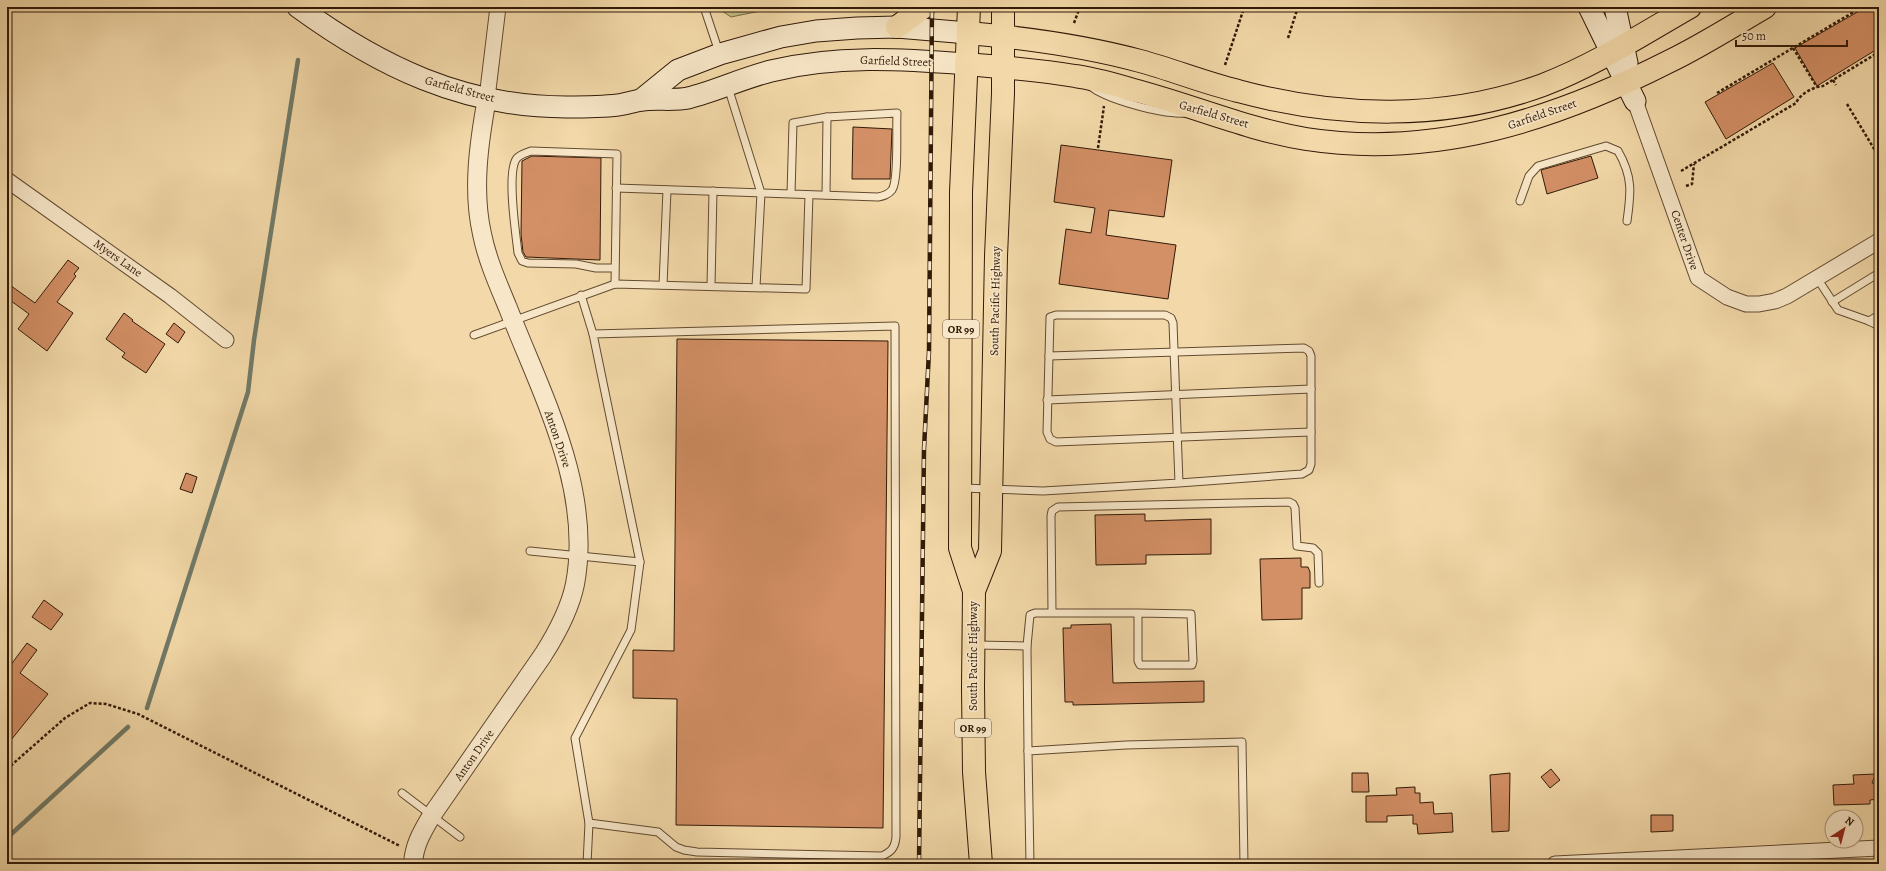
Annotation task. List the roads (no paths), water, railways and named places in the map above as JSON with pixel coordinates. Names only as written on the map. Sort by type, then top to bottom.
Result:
[{"type":"main road","name":"Garfield Street","points":[[298,7],[348,42],[390,66],[428,82],[488,98],[564,107],[619,105],[641,100],[687,98],[771,71],[817,62],[854,59],[902,59],[1003,67],[1078,76],[1142,92],[1203,112],[1306,139],[1370,145],[1464,137],[1548,115],[1671,61],[1765,7]]},
{"type":"main road","points":[[897,27],[924,7]]},
{"type":"main road","name":"South Pacific Highway","points":[[974,591],[990,552],[996,256],[1003,67],[1003,7]]},
{"type":"main road","name":"Center Drive","points":[[1589,7],[1617,48]]},
{"type":"main road","name":"Center Drive","points":[[1615,7],[1617,48],[1635,101]]},
{"type":"main road","name":"Garfield Street","points":[[641,100],[678,70],[720,54],[781,37],[816,31],[897,27],[1002,36],[1058,43],[1140,61],[1238,92],[1297,104],[1368,112],[1415,112],[1459,106],[1498,98],[1564,76],[1690,7]]},
{"type":"main road","name":"South Pacific Highway","points":[[962,8],[968,33],[961,192],[960,548],[974,591],[974,772],[981,864]]},
{"type":"street","name":"Anton Drive","points":[[415,851],[432,815],[558,631],[575,584],[577,520],[573,485],[555,426],[490,262],[481,233],[478,207],[480,137],[488,98],[498,7]]},
{"type":"street","name":"Center Drive","points":[[1635,101],[1698,278],[1727,297],[1746,304],[1759,304],[1775,301],[1787,296],[1879,241]]},
{"type":"street","name":"Myers Lane","points":[[7,180],[148,280],[226,340]]},
{"type":"street","points":[[1555,864],[1879,848]]},
{"type":"lane","points":[[704,7],[707,21],[720,54]]},
{"type":"lane","points":[[728,84],[761,193],[756,287]]},
{"type":"lane","points":[[616,188],[878,197],[888,194],[892,190],[895,178],[897,113],[827,117],[793,123],[791,194]]},
{"type":"lane","points":[[826,195],[827,117]]},
{"type":"lane","points":[[1520,201],[1529,176],[1538,166],[1606,146],[1618,151],[1630,182],[1631,195],[1627,221]]},
{"type":"lane","points":[[615,268],[596,268],[576,264],[528,263],[522,261],[518,253],[511,176],[517,158],[522,154],[531,151],[617,154],[615,284]]},
{"type":"lane","points":[[663,285],[667,190]]},
{"type":"lane","points":[[711,286],[713,191]]},
{"type":"lane","points":[[474,335],[581,295],[615,284],[806,289],[809,195]]},
{"type":"lane","points":[[1832,302],[1879,273]]},
{"type":"lane","points":[[1817,278],[1838,310],[1879,326]]},
{"type":"lane","points":[[581,295],[593,334],[640,562],[631,630],[575,738],[589,823],[587,864]]},
{"type":"lane","points":[[1179,483],[1177,437],[1173,352],[1173,323],[1171,318],[1165,315],[1056,315],[1050,317],[1047,432],[1050,439],[1056,442],[1177,437],[1311,432]]},
{"type":"lane","points":[[1869,321],[1879,315]]},
{"type":"lane","points":[[589,823],[658,832],[676,846],[684,850],[697,852],[882,856],[891,852],[896,844],[895,326],[593,334]]},
{"type":"lane","points":[[960,488],[1043,491],[1302,474],[1309,470],[1311,464],[1311,356],[1309,351],[1304,348],[1049,356]]},
{"type":"lane","points":[[1047,400],[1311,389]]},
{"type":"lane","points":[[1052,612],[1051,516],[1052,510],[1058,507],[1289,502],[1293,504],[1295,508],[1297,546],[1313,548],[1318,553],[1319,583]]},
{"type":"lane","points":[[530,551],[640,562]]},
{"type":"lane","points":[[1030,864],[1027,646],[1030,615],[1035,612],[1138,613],[1191,614],[1192,665],[1140,665],[1138,661],[1138,613]]},
{"type":"lane","points":[[973,645],[1027,646]]},
{"type":"lane","points":[[1028,752],[1126,745],[1242,742],[1244,864]]},
{"type":"lane","points":[[402,793],[460,837]]},
{"type":"waterway","points":[[147,708],[248,392],[254,340],[298,60]]},
{"type":"waterway","points":[[7,838],[128,727]]},
{"type":"railway","points":[[919,864],[924,449],[929,351],[932,7]]}]
